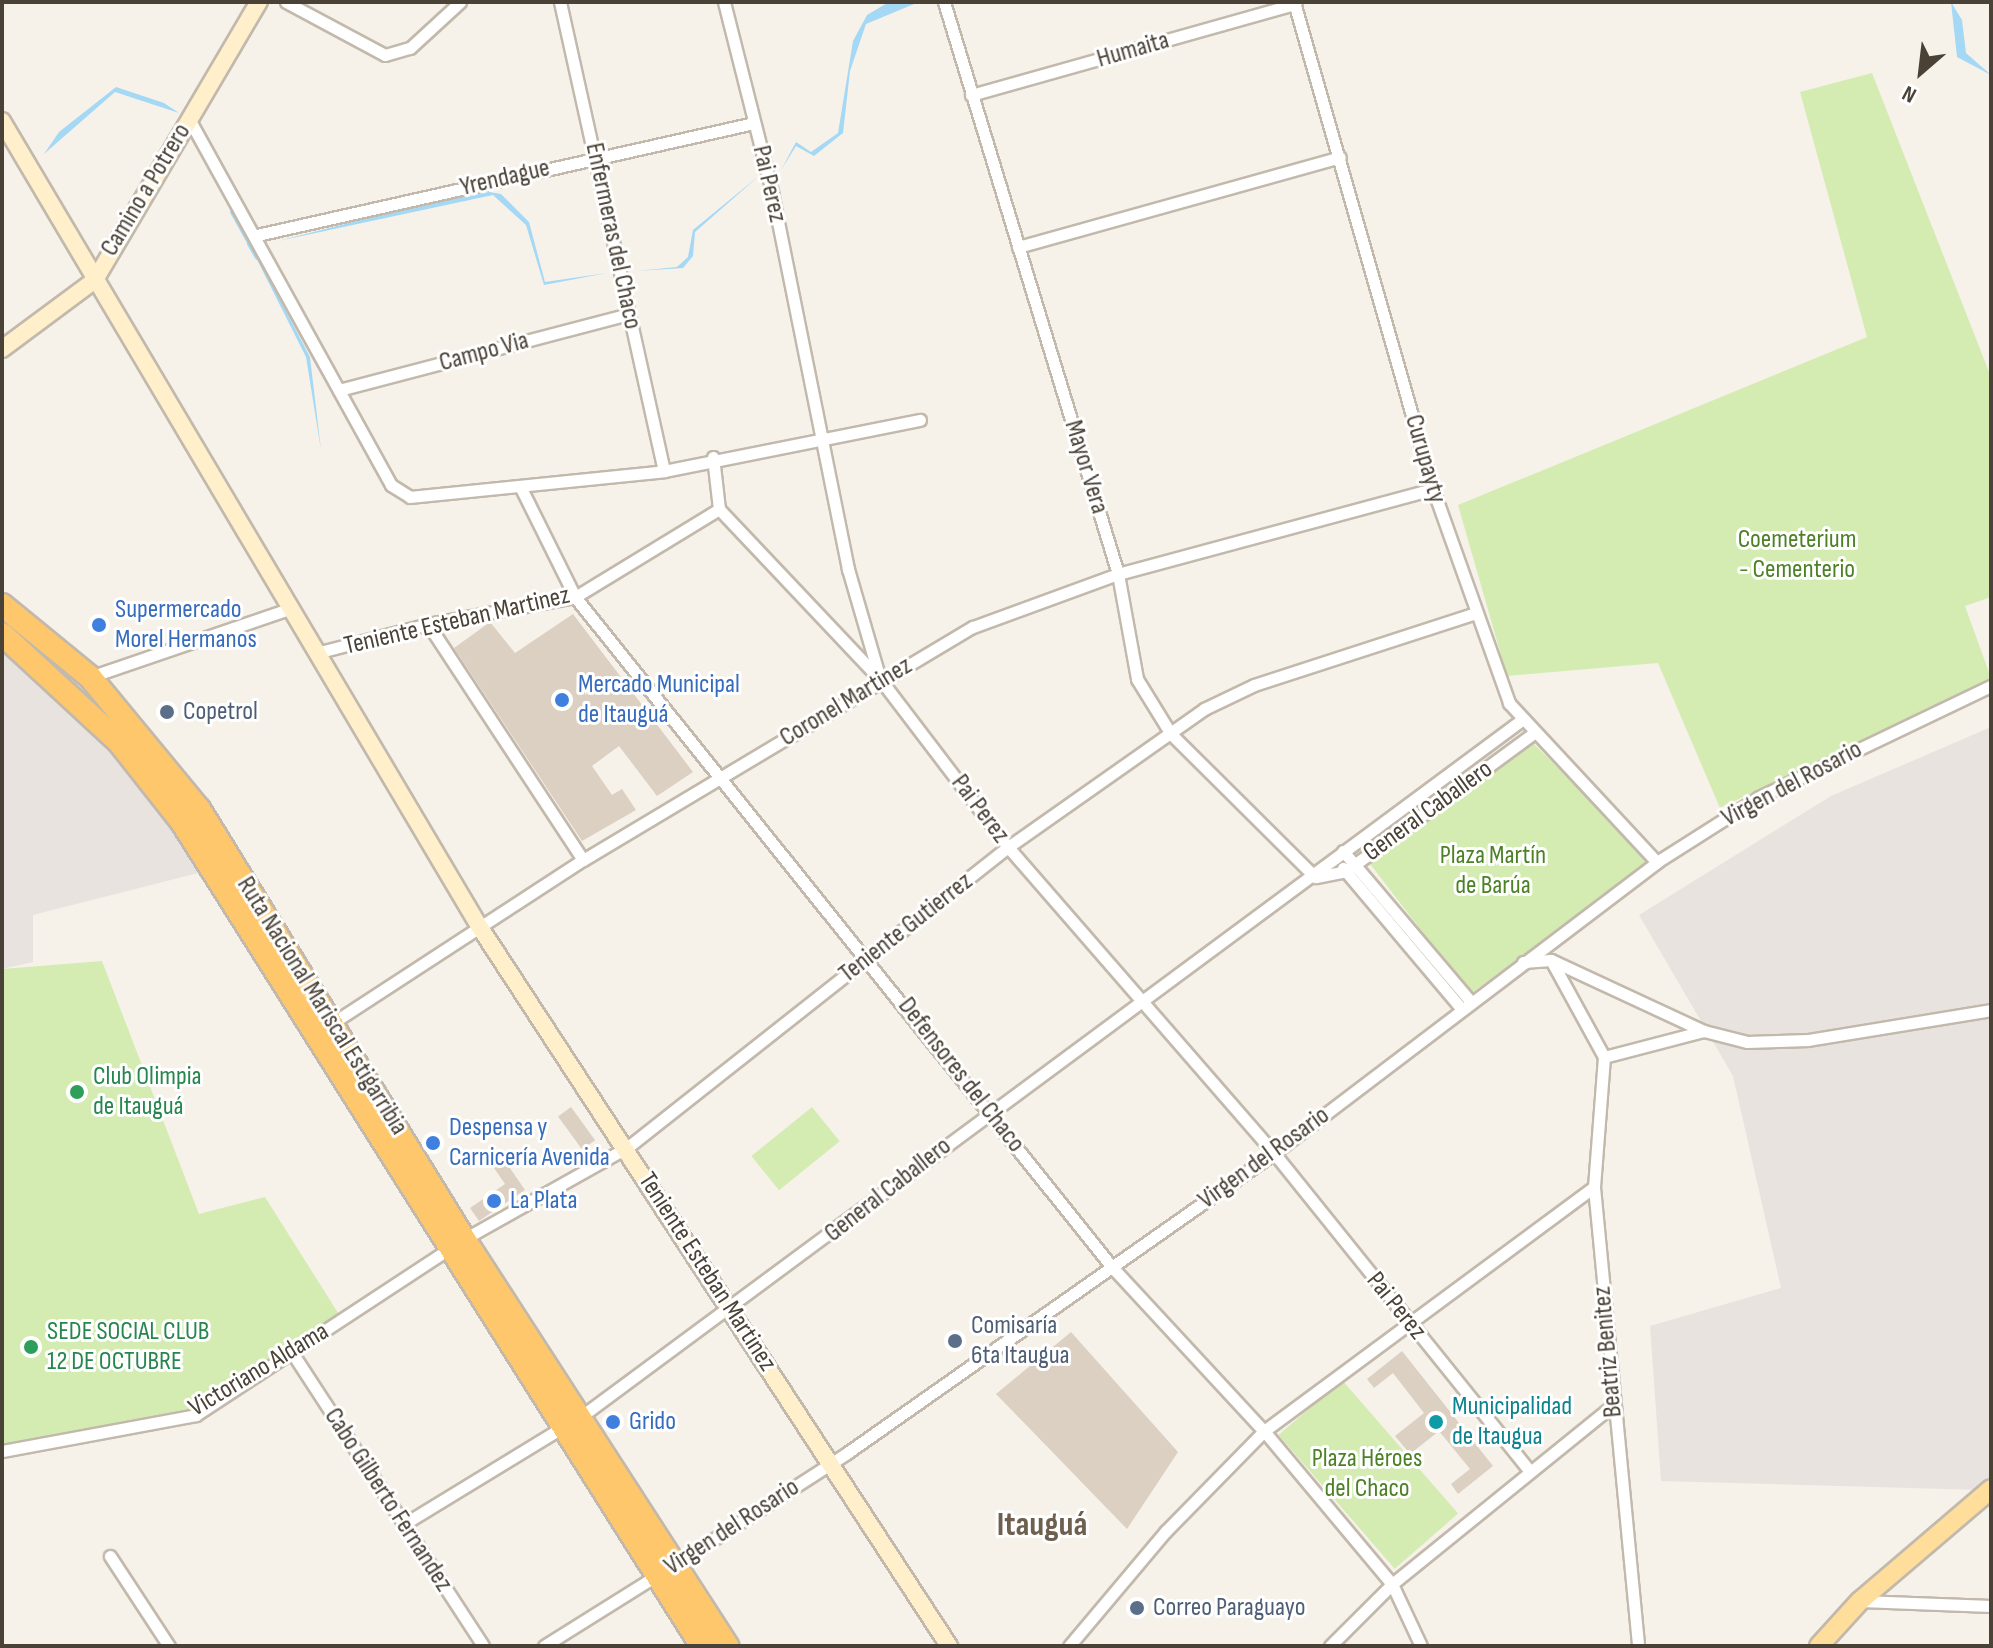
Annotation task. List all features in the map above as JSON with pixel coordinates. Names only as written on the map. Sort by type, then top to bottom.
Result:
[{"type":"highway","name":"Ruta Nacional Mariscal Estigarribia","points":[[2,605],[90,677],[199,809],[334,1022],[457,1244]]},
{"type":"highway","name":"Ruta Nacional Mariscal Estigarribia","points":[[2,634],[74,696],[152,782],[315,1036],[457,1244],[666,1570],[727,1646]]},
{"type":"highway","name":"Ruta Nacional Mariscal Estigarribia","points":[[666,1570],[702,1646]]},
{"type":"main road","points":[[1819,1646],[1860,1601],[1991,1489]]},
{"type":"street","name":"Camino a Potrero","points":[[2,349],[95,280],[259,2]]},
{"type":"street","points":[[286,2],[385,55],[410,48],[460,2]]},
{"type":"street","name":"Enfermeras del Chaco","points":[[560,2],[597,157],[664,471]]},
{"type":"street","name":"Pai Perez","points":[[724,2],[772,192],[865,643],[880,679],[1008,847],[1274,1153],[1529,1470]]},
{"type":"street","name":"Mayor Vera","points":[[944,2],[1118,574],[1137,679],[1171,734],[1315,877]]},
{"type":"street","name":"Humaita","points":[[971,95],[1294,3]]},
{"type":"street","name":"Curupayty","points":[[1294,3],[1433,489],[1473,614],[1509,703],[1657,862]]},
{"type":"street","points":[[189,119],[257,235],[339,390],[397,491],[425,499],[664,471],[713,457],[920,420]]},
{"type":"street","name":"Teniente Esteban Martinez","points":[[2,121],[479,926],[628,1147],[949,1646]]},
{"type":"street","name":"Yrendague","points":[[257,235],[754,123]]},
{"type":"street","points":[[1018,247],[1340,157]]},
{"type":"street","name":"Campo Via","points":[[339,390],[629,314]]},
{"type":"street","points":[[713,457],[719,509],[880,679]]},
{"type":"street","name":"Defensores del Chaco","points":[[521,488],[575,597],[724,777],[1112,1267],[1264,1431],[1392,1584],[1421,1646]]},
{"type":"street","name":"Coronel Martinez","points":[[315,1036],[583,860],[724,777],[880,679],[973,627],[1118,574],[1433,489]]},
{"type":"street","name":"Teniente Esteban Martinez","points":[[316,653],[428,624],[575,597],[719,509]]},
{"type":"street","points":[[90,677],[289,609]]},
{"type":"street","name":"Teniente Gutierrez","points":[[457,1244],[628,1147],[1008,847],[1204,709],[1254,685],[1473,614]]},
{"type":"street","points":[[428,624],[583,860]]},
{"type":"street","name":"Virgen del Rosario","points":[[544,1646],[830,1464],[1274,1153],[1657,862],[1759,797],[1991,686]]},
{"type":"street","name":"General Caballero","points":[[404,1524],[571,1423],[732,1311],[1138,999],[1315,877],[1339,855],[1523,719]]},
{"type":"street","name":"General Caballero","points":[[1315,877],[1350,868],[1535,732]]},
{"type":"street","points":[[1339,855],[1466,1005]]},
{"type":"street","points":[[1523,963],[1551,960],[1704,1031],[1747,1042],[1808,1040],[1991,1010]]},
{"type":"street","points":[[1551,960],[1604,1057],[1704,1031]]},
{"type":"street","name":"Beatriz Benitez","points":[[1604,1057],[1594,1187],[1612,1406],[1638,1646]]},
{"type":"street","points":[[1069,1646],[1166,1531],[1264,1431],[1594,1187]]},
{"type":"street","name":"Victoriano Aldama","points":[[2,1451],[196,1415],[457,1244]]},
{"type":"street","name":"Cabo Gilberto Fernandez","points":[[293,1354],[483,1646]]},
{"type":"street","points":[[1330,1646],[1392,1584],[1529,1470],[1612,1406]]},
{"type":"street","points":[[110,1556],[169,1646]]},
{"type":"street","points":[[1860,1601],[1991,1606]]},
{"type":"shaded area","points":[[2,646],[91,719],[206,871],[33,915],[33,962],[2,969]]},
{"type":"shaded area","points":[[1991,727],[1991,1481],[1979,1490],[1661,1481],[1650,1326],[1781,1288],[1733,1076],[1639,915],[1831,796]]},
{"type":"green space","name":"Coemeterium - Cementerio","points":[[1872,73],[1991,377],[1991,597],[1965,606],[1991,678],[1720,808],[1658,663],[1507,676],[1458,505],[1867,337],[1800,92]]},
{"type":"green space","name":"Plaza Martín de Barúa","points":[[1532,742],[1653,862],[1470,994],[1367,860]]},
{"type":"green space","points":[[102,961],[199,1214],[265,1197],[340,1316],[189,1414],[2,1449],[2,969]]},
{"type":"green space","points":[[812,1107],[840,1141],[779,1190],[751,1156]]},
{"type":"green space","name":"Plaza Héroes del Chaco","points":[[1342,1380],[1458,1514],[1395,1569],[1279,1435]]},
{"type":"water","points":[[889,2],[919,2],[866,24],[850,71],[843,133],[814,156],[796,146],[781,170],[796,142],[811,152],[838,133],[853,41],[867,15]]},
{"type":"water","points":[[1951,2],[1962,20],[1966,53],[1991,75],[1957,57]]},
{"type":"water","points":[[116,87],[164,103],[179,113],[115,92],[44,154],[59,132]]},
{"type":"water","points":[[204,154],[310,357],[321,450],[306,357]]},
{"type":"water","points":[[760,175],[695,232],[693,256],[683,268],[637,271],[677,267],[688,257],[693,230]]},
{"type":"water","points":[[478,190],[501,194],[529,222],[545,282],[607,273],[544,285],[526,225],[493,195],[278,241]]},
{"type":"building","name":"Mercado Municipal de Itauguá","points":[[573,614],[693,772],[657,796],[619,746],[592,766],[612,795],[622,789],[636,810],[582,841],[454,648],[490,622],[515,653]]},
{"type":"building","points":[[571,1107],[595,1140],[582,1150],[558,1116]]},
{"type":"building","points":[[503,1158],[525,1190],[479,1221],[470,1208],[505,1184],[492,1165]]},
{"type":"building","points":[[1071,1332],[1178,1452],[1127,1529],[996,1394]]},
{"type":"building","name":"Municipalidad de Itaugua","points":[[1402,1351],[1493,1466],[1458,1494],[1451,1484],[1470,1469],[1439,1431],[1410,1454],[1395,1436],[1424,1413],[1393,1373],[1374,1388],[1367,1379]]},
{"type":"waterway","points":[[232,212],[250,245]]},
{"type":"waterway","points":[[249,244],[257,258]]},
{"type":"place","name":"Supermercado Morel Hermanos","points":[[99,625]]},
{"type":"place","name":"Mercado Municipal de Itauguá","points":[[562,700]]},
{"type":"place","name":"Copetrol","points":[[167,712]]},
{"type":"place","name":"Club Olimpia de Itauguá","points":[[77,1092]]},
{"type":"place","name":"Despensa y Carnicería Avenida","points":[[433,1143]]},
{"type":"place","name":"La Plata","points":[[494,1201]]},
{"type":"place","name":"Comisaría 6ta Itaugua","points":[[955,1341]]},
{"type":"place","name":"SEDE SOCIAL CLUB 12 DE OCTUBRE","points":[[31,1347]]},
{"type":"place","name":"Grido","points":[[613,1422]]},
{"type":"place","name":"Municipalidad de Itaugua","points":[[1436,1422]]},
{"type":"place","name":"Correo Paraguayo","points":[[1137,1608]]},
{"type":"district","name":"Itauguá","points":[[1042,1525]]}]
